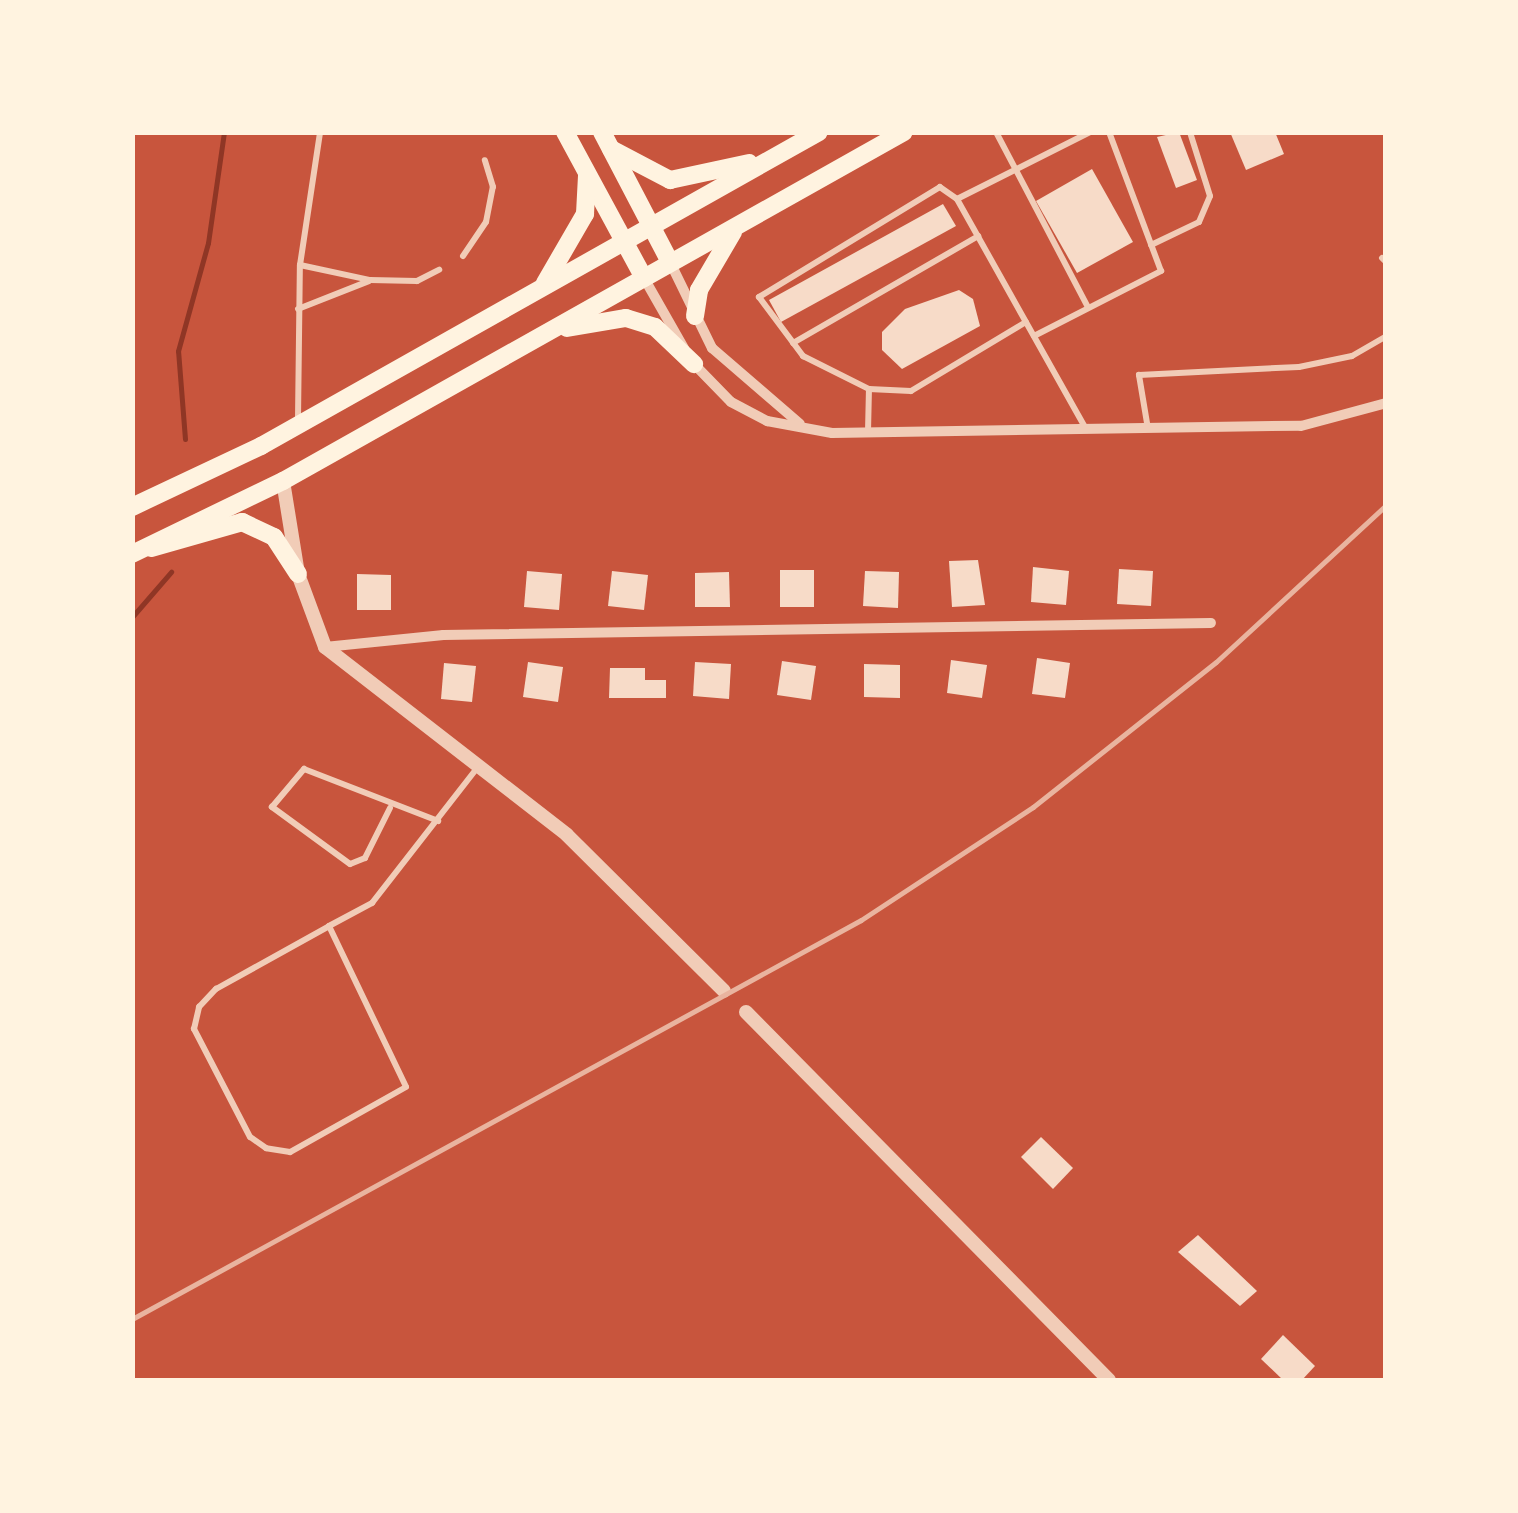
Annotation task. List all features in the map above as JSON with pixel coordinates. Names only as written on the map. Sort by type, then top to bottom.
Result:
[{"type":"main road","points":[[564,132],[644,278]]},
{"type":"main road","points":[[132,506],[298,425],[819,132]]},
{"type":"main road","points":[[139,551],[283,481],[904,132]]},
{"type":"main road","points":[[607,141],[670,180],[779,155]]},
{"type":"main road","points":[[607,141],[670,262]]},
{"type":"main road","points":[[542,288],[585,214],[587,173]]},
{"type":"main road","points":[[695,316],[715,255],[736,228]]},
{"type":"main road","points":[[552,331],[626,318],[656,327],[694,364]]},
{"type":"main road","points":[[139,551],[174,549],[242,522],[274,537],[298,574]]},
{"type":"street","points":[[670,262],[695,316],[751,389],[801,424]]},
{"type":"street","points":[[644,278],[694,364],[731,402],[801,424],[868,432],[1300,426],[1386,403]]},
{"type":"street","points":[[283,481],[298,574],[325,647],[567,835],[724,991]]},
{"type":"street","points":[[325,647],[443,635],[1212,622]]},
{"type":"street","points":[[746,1012],[1108,1380]]},
{"type":"lane","points":[[298,425],[300,265],[320,132]]},
{"type":"lane","points":[[996,132],[1008,167],[1088,307]]},
{"type":"lane","points":[[958,199],[1008,167],[1090,132]]},
{"type":"lane","points":[[1034,336],[1161,271],[1109,132]]},
{"type":"lane","points":[[1151,244],[1199,222],[1210,196],[1190,132]]},
{"type":"lane","points":[[464,256],[486,222],[493,187],[484,160]]},
{"type":"lane","points":[[1026,322],[911,391],[869,389],[794,342],[759,297],[940,187],[958,199],[1087,430]]},
{"type":"lane","points":[[794,342],[978,236]]},
{"type":"lane","points":[[300,265],[370,280],[416,280],[439,270]]},
{"type":"lane","points":[[298,309],[370,280]]},
{"type":"lane","points":[[1148,429],[1139,375],[1299,368],[1352,356],[1386,336]]},
{"type":"lane","points":[[868,432],[869,389]]},
{"type":"lane","points":[[329,926],[406,1087],[290,1152],[266,1148],[250,1136],[194,1029],[199,1007],[329,926],[372,903],[479,766]]},
{"type":"lane","points":[[390,808],[365,858],[350,864],[272,807],[304,769],[390,808],[438,821]]},
{"type":"building","points":[[1179,132],[1197,180],[1176,188],[1157,137]]},
{"type":"building","points":[[1230,132],[1275,132],[1284,154],[1246,170]]},
{"type":"building","points":[[1092,169],[1133,242],[1077,273],[1036,201]]},
{"type":"building","points":[[943,204],[956,226],[781,322],[769,300]]},
{"type":"building","points":[[959,290],[973,299],[980,326],[902,369],[882,350],[882,332],[905,309]]},
{"type":"building","points":[[978,560],[985,605],[952,607],[949,561]]},
{"type":"building","points":[[1033,567],[1069,571],[1066,605],[1031,602]]},
{"type":"building","points":[[1119,569],[1153,571],[1151,606],[1117,604]]},
{"type":"building","points":[[780,570],[814,570],[814,607],[780,607]]},
{"type":"building","points":[[527,571],[562,574],[559,610],[524,607]]},
{"type":"building","points":[[612,571],[648,575],[644,610],[608,606]]},
{"type":"building","points":[[865,571],[899,572],[898,608],[863,606]]},
{"type":"building","points":[[729,572],[730,607],[695,607],[695,573]]},
{"type":"building","points":[[357,574],[391,575],[391,610],[357,610]]},
{"type":"building","points":[[1037,658],[1070,663],[1065,698],[1032,694]]},
{"type":"building","points":[[951,660],[987,665],[982,698],[947,693]]},
{"type":"building","points":[[782,661],[816,666],[811,700],[777,695]]},
{"type":"building","points":[[528,662],[563,667],[558,702],[523,697]]},
{"type":"building","points":[[695,662],[731,664],[729,699],[693,696]]},
{"type":"building","points":[[444,663],[476,666],[472,702],[441,699]]},
{"type":"building","points":[[864,664],[900,665],[900,698],[864,697]]},
{"type":"building","points":[[610,668],[645,668],[645,680],[666,680],[666,698],[609,698]]},
{"type":"building","points":[[1041,1137],[1073,1168],[1053,1189],[1021,1157]]},
{"type":"building","points":[[1198,1235],[1257,1291],[1240,1306],[1178,1252]]},
{"type":"building","points":[[1283,1335],[1315,1366],[1302,1380],[1283,1380],[1261,1359]]},
{"type":"waterway","points":[[185,439],[178,351],[208,243],[224,132]]},
{"type":"waterway","points":[[132,617],[171,572]]},
{"type":"railway","points":[[132,1319],[861,920],[1033,807],[1216,662],[1386,505]]}]
